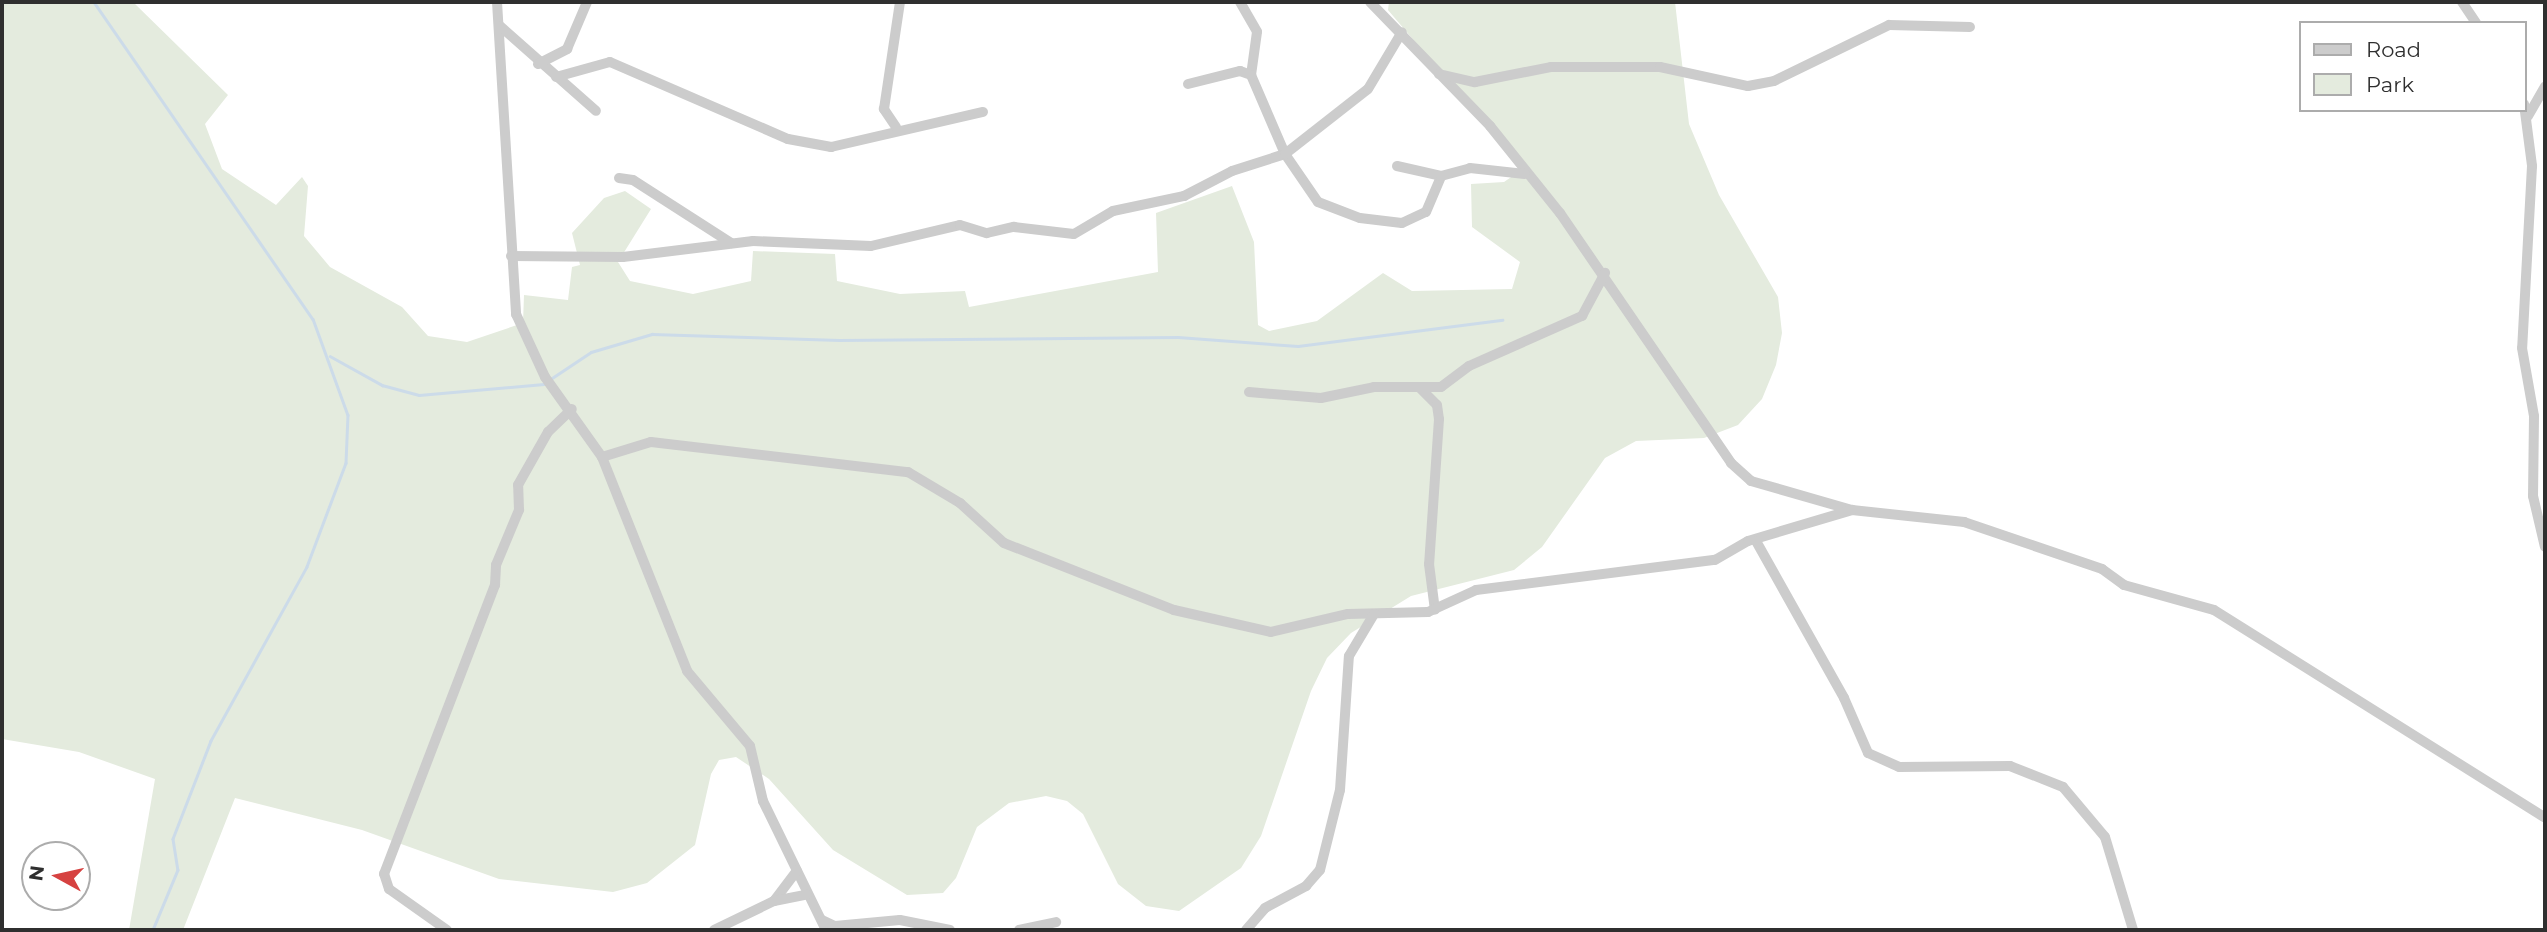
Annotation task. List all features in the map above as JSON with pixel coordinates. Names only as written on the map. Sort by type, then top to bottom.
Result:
[{"type":"street","points":[[497,2],[500,26],[501,142],[513,306],[545,377],[572,409],[602,457],[671,640],[695,683],[750,746],[763,801],[806,895],[824,925],[900,920],[950,930]]},
{"type":"street","points":[[538,64],[567,49],[587,2]]},
{"type":"street","points":[[896,127],[884,109],[900,2]]},
{"type":"street","points":[[1240,2],[1257,32],[1251,75],[1285,154],[1328,210],[1385,224],[1426,212],[1441,176]]},
{"type":"street","points":[[1370,2],[1439,74],[1605,273],[1731,463],[1748,484],[1852,510],[1964,522],[2102,569],[2124,585],[2214,610],[2545,818]]},
{"type":"street","points":[[2462,2],[2475,21]]},
{"type":"street","points":[[1439,74],[1475,82],[1551,66],[1660,67],[1748,86],[1774,81],[1889,25],[1970,27]]},
{"type":"street","points":[[500,26],[538,64],[596,111]]},
{"type":"street","points":[[511,256],[623,257],[731,243],[871,246],[960,225],[982,233],[1014,227],[1063,236],[1113,211],[1184,196],[1232,171],[1285,154],[1368,89],[1402,33]]},
{"type":"street","points":[[556,77],[610,62],[788,139],[831,147],[896,127],[983,112]]},
{"type":"street","points":[[1188,83],[1251,75]]},
{"type":"street","points":[[2545,87],[2526,110],[2532,166],[2522,348],[2534,416],[2533,496],[2545,547]]},
{"type":"street","points":[[1397,166],[1441,176],[1470,169],[1525,174]]},
{"type":"street","points":[[619,178],[633,180],[731,243]]},
{"type":"street","points":[[1249,392],[1321,398],[1441,387],[1469,366],[1581,316],[1605,273]]},
{"type":"street","points":[[1419,387],[1435,402],[1439,419],[1429,564],[1434,610]]},
{"type":"street","points":[[447,930],[389,889],[384,874],[495,585],[496,565],[519,510],[518,485],[548,432],[572,409]]},
{"type":"street","points":[[602,457],[651,442],[879,465],[908,472],[960,503],[1004,543],[1174,610],[1271,632],[1374,614],[1434,610],[1476,590],[1715,560],[1756,541],[1852,510]]},
{"type":"street","points":[[1756,541],[1844,698],[1868,753],[1899,767],[2010,766],[2063,787],[2105,837],[2133,930]]},
{"type":"street","points":[[1246,930],[1265,908],[1306,886],[1320,870],[1339,790],[1349,656],[1374,614]]},
{"type":"street","points":[[774,901],[797,871]]},
{"type":"street","points":[[714,930],[774,901],[806,895]]},
{"type":"street","points":[[1019,930],[1056,922]]},
{"type":"green space","points":[[2,2],[133,2],[228,95],[205,124],[222,169],[276,205],[302,177],[308,186],[304,236],[330,267],[402,307],[428,336],[467,342],[523,323],[524,295],[568,300],[572,267],[580,265],[572,233],[604,198],[625,191],[651,209],[618,262],[630,281],[693,294],[751,281],[753,251],[835,254],[837,281],[900,294],[965,291],[969,307],[1158,272],[1156,213],[1232,186],[1254,242],[1258,325],[1269,331],[1317,321],[1383,273],[1412,291],[1512,289],[1520,262],[1472,227],[1471,184],[1504,182],[1523,169],[1388,10],[1389,2],[1675,2],[1689,124],[1719,195],[1778,297],[1782,333],[1776,365],[1762,399],[1738,425],[1704,438],[1636,441],[1605,458],[1542,547],[1514,570],[1411,596],[1351,633],[1327,658],[1311,691],[1261,836],[1241,868],[1179,911],[1146,906],[1118,884],[1083,814],[1067,801],[1046,796],[1009,803],[977,827],[956,878],[943,893],[907,895],[833,850],[769,779],[736,757],[719,760],[711,774],[695,845],[647,883],[613,892],[499,879],[362,830],[235,798],[183,930],[129,930],[155,779],[79,752],[2,739]]},
{"type":"waterway","points":[[94,2],[313,319],[348,415],[346,463],[307,567],[211,741],[173,839],[178,870],[153,930]]},
{"type":"waterway","points":[[549,380],[591,352],[652,334],[839,340],[1178,337],[1298,346],[1502,320]]},
{"type":"waterway","points":[[330,356],[382,385],[419,395],[544,384]]}]
